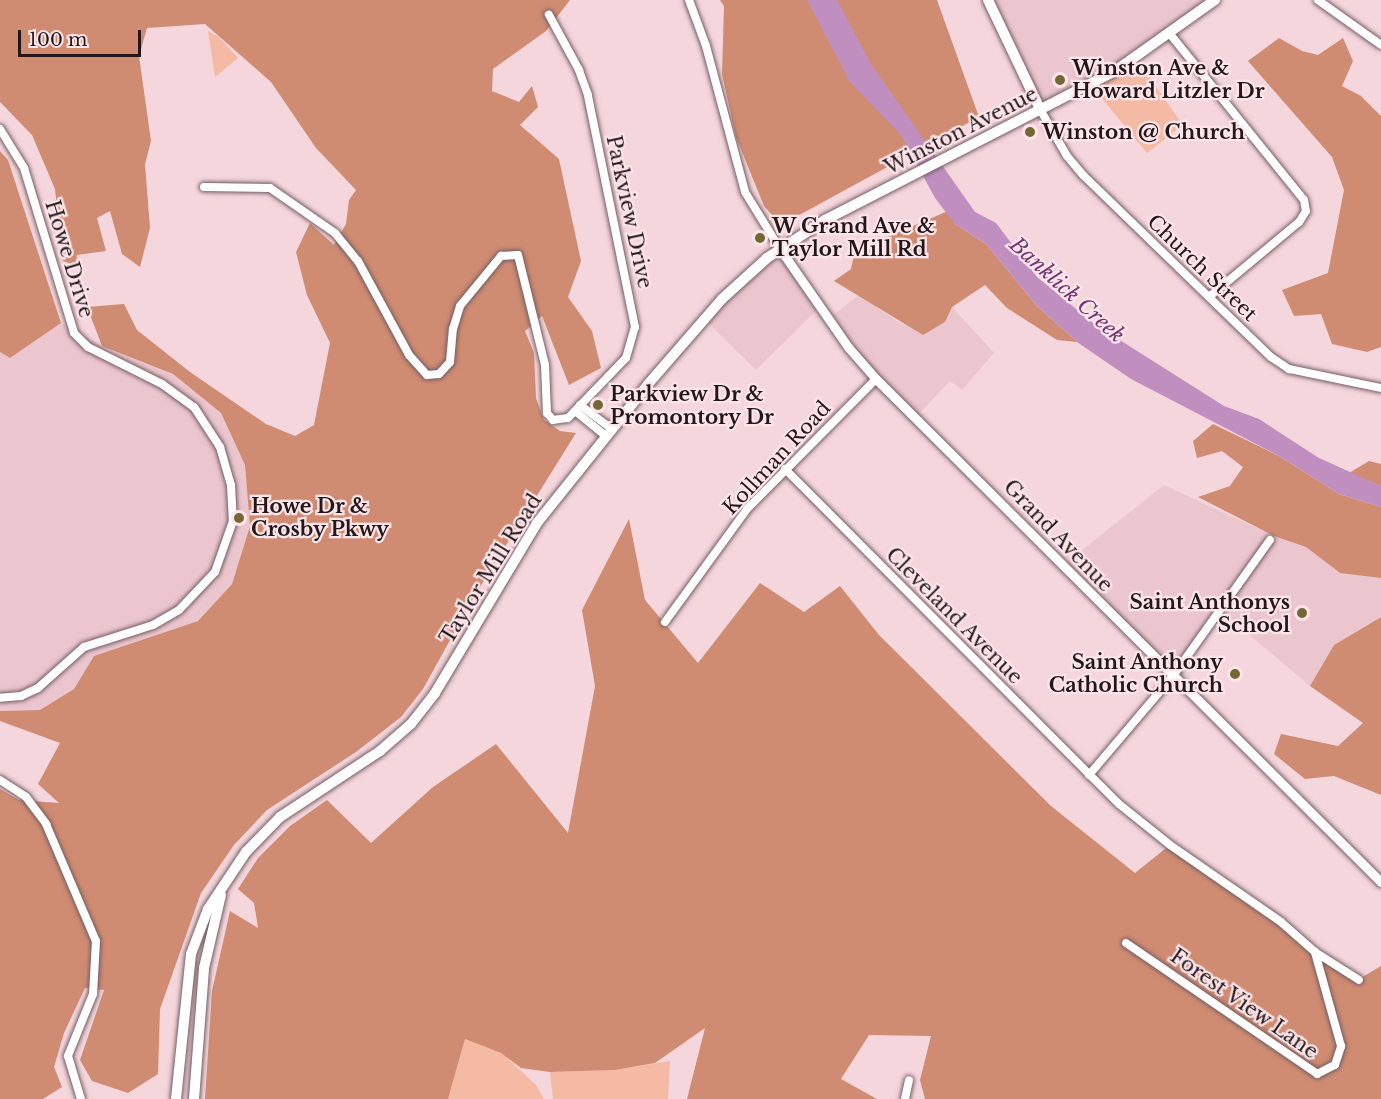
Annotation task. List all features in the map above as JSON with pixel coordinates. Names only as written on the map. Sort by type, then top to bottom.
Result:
[{"type":"main road","points":[[988,0],[1041,111]]},
{"type":"main road","name":"Winston Avenue","points":[[780,249],[825,220],[1041,111],[1170,34],[1215,0]]},
{"type":"main road","name":"Taylor Mill Road","points":[[176,1099],[191,954],[208,909],[222,892],[246,852],[272,824],[380,751],[411,724],[435,693],[537,523],[609,432],[722,299],[780,249]]},
{"type":"main road","name":"Taylor Mill Road","points":[[194,1099],[204,968],[222,892]]},
{"type":"street","points":[[689,0],[706,46],[745,192],[780,249]]},
{"type":"street","points":[[1318,0],[1381,45]]},
{"type":"street","name":"Parkview Drive","points":[[549,15],[579,70],[588,95],[603,184],[636,327],[626,358],[577,408]]},
{"type":"street","points":[[1170,34],[1304,200],[1306,211],[1299,222],[1209,297]]},
{"type":"street","name":"Church Street","points":[[1041,111],[1067,156],[1084,176],[1281,365],[1381,388]]},
{"type":"street","name":"Howe Drive","points":[[0,129],[24,168],[74,333],[88,348],[162,384],[195,407],[220,447],[231,486],[233,521],[216,572],[179,610],[153,625],[84,647],[38,688],[21,696],[0,698]]},
{"type":"street","points":[[204,187],[270,188],[334,233],[358,261],[409,355],[427,375],[439,374],[450,362],[453,329],[460,306],[501,256],[518,255],[546,365],[547,413],[559,421],[577,408],[609,432]]},
{"type":"street","name":"Grand Avenue","points":[[780,249],[849,347],[876,379],[1381,882]]},
{"type":"street","name":"Kollman Road","points":[[665,622],[747,509],[876,379]]},
{"type":"street","name":"Cleveland Avenue","points":[[785,469],[1089,774],[1153,833],[1281,922],[1315,952],[1359,980]]},
{"type":"street","points":[[1089,774],[1173,676],[1270,540]]},
{"type":"street","points":[[0,780],[26,797],[46,824],[96,941],[93,994],[68,1056],[81,1099]]},
{"type":"street","name":"Forest View Lane","points":[[1126,943],[1317,1074],[1335,1065],[1341,1042],[1315,952]]},
{"type":"street","points":[[905,1099],[909,1080]]},
{"type":"shaded area","points":[[0,0],[570,0],[546,31],[493,69],[492,91],[519,102],[532,86],[538,107],[520,125],[559,159],[581,261],[568,297],[592,331],[601,368],[569,385],[542,316],[525,331],[534,353],[536,398],[544,420],[560,431],[576,433],[475,595],[423,689],[401,717],[356,752],[267,810],[234,845],[201,893],[160,1009],[158,1074],[128,1093],[92,1081],[80,1060],[104,990],[85,988],[64,1033],[54,1067],[62,1087],[43,1099],[0,1099],[0,789],[19,800],[59,803],[38,784],[60,743],[0,721],[0,711],[40,710],[74,689],[94,656],[198,621],[232,584],[250,526],[245,465],[221,413],[173,374],[102,346],[87,307],[124,304],[137,330],[190,372],[266,424],[295,436],[314,425],[330,343],[307,295],[296,252],[310,223],[334,245],[346,224],[349,200],[356,190],[316,148],[271,82],[205,24],[147,28],[139,56],[151,141],[145,164],[150,228],[140,267],[122,254],[110,211],[97,218],[106,251],[77,255],[76,266],[63,261],[55,189],[32,135],[0,102]]},
{"type":"shaded area","points":[[720,0],[937,0],[979,117],[781,225],[764,206],[736,137],[722,74],[724,6]]},
{"type":"shaded area","points":[[807,0],[837,0],[871,64],[975,212],[996,223],[1037,277],[1093,323],[1224,406],[1259,419],[1319,458],[1381,486],[1381,507],[1339,494],[1279,456],[1131,379],[1077,342],[1037,306],[986,244],[955,224],[935,198],[901,135],[850,82]]},
{"type":"shaded area","points":[[988,0],[1215,0],[1170,34],[1041,111]]},
{"type":"shaded area","points":[[208,31],[219,37],[238,58],[215,77]]},
{"type":"shaded area","points":[[1279,38],[1302,51],[1318,55],[1343,38],[1353,61],[1342,86],[1361,96],[1381,116],[1381,347],[1367,352],[1332,344],[1321,314],[1294,316],[1282,290],[1328,273],[1344,190],[1332,157],[1248,61]]},
{"type":"shaded area","points":[[1135,57],[1183,125],[1147,153],[1090,84]]},
{"type":"shaded area","points":[[0,151],[8,160],[61,323],[10,358],[0,352]]},
{"type":"shaded area","points":[[948,211],[955,224],[986,244],[1037,306],[1077,342],[1057,340],[1007,308],[985,285],[952,307],[945,322],[923,335],[834,281],[851,269],[855,251]]},
{"type":"shaded area","points":[[780,249],[820,307],[756,370],[704,319]]},
{"type":"shaded area","points":[[859,295],[901,324],[945,322],[952,307],[994,353],[962,390],[950,381],[915,418],[828,319]]},
{"type":"shaded area","points":[[61,323],[102,346],[173,374],[221,413],[245,465],[250,526],[232,584],[198,621],[94,656],[74,689],[40,710],[0,711],[0,352],[10,358]]},
{"type":"shaded area","points":[[1213,424],[1279,456],[1339,494],[1381,507],[1381,578],[1340,573],[1306,547],[1274,536],[1198,497],[1230,486],[1243,467],[1222,451],[1197,458],[1193,441]]},
{"type":"shaded area","points":[[1369,461],[1381,464],[1381,486],[1349,473]]},
{"type":"shaded area","points":[[1164,485],[1274,536],[1306,547],[1340,572],[1381,578],[1381,616],[1334,645],[1310,686],[1220,610],[1173,676],[1062,566]]},
{"type":"shaded area","points":[[629,519],[645,600],[698,663],[760,583],[804,612],[840,586],[879,635],[1051,806],[1135,873],[1170,845],[1359,979],[1381,966],[1381,1099],[925,1099],[920,1080],[931,1036],[869,1035],[841,1079],[877,1099],[687,1099],[705,1028],[655,1063],[615,1070],[550,1072],[521,1068],[501,1053],[465,1039],[448,1099],[205,1099],[212,991],[230,911],[258,928],[254,903],[238,889],[258,858],[290,826],[327,800],[371,843],[433,787],[496,744],[568,833],[595,686],[582,610]]},
{"type":"shaded area","points":[[1381,617],[1381,795],[1334,776],[1305,779],[1274,754],[1281,734],[1338,746],[1363,723],[1310,686],[1334,645]]},
{"type":"shaded area","points":[[465,1039],[502,1053],[536,1085],[544,1099],[448,1099]]},
{"type":"shaded area","points":[[670,1061],[668,1099],[553,1099],[550,1072],[615,1070]]},
{"type":"place","name":"Winston Ave & Howard Litzler Dr","points":[[1060,80]]},
{"type":"place","name":"Winston @ Church","points":[[1030,132]]},
{"type":"place","name":"W Grand Ave & Taylor Mill Rd","points":[[760,238]]},
{"type":"place","name":"Parkview Dr & Promontory Dr","points":[[598,405]]},
{"type":"place","name":"Howe Dr & Crosby Pkwy","points":[[239,518]]},
{"type":"place","name":"Saint Anthonys School","points":[[1302,613]]},
{"type":"place","name":"Saint Anthony Catholic Church","points":[[1235,674]]},
{"type":"water label","name":"Banklick Creek","points":[[1067,290]]}]
